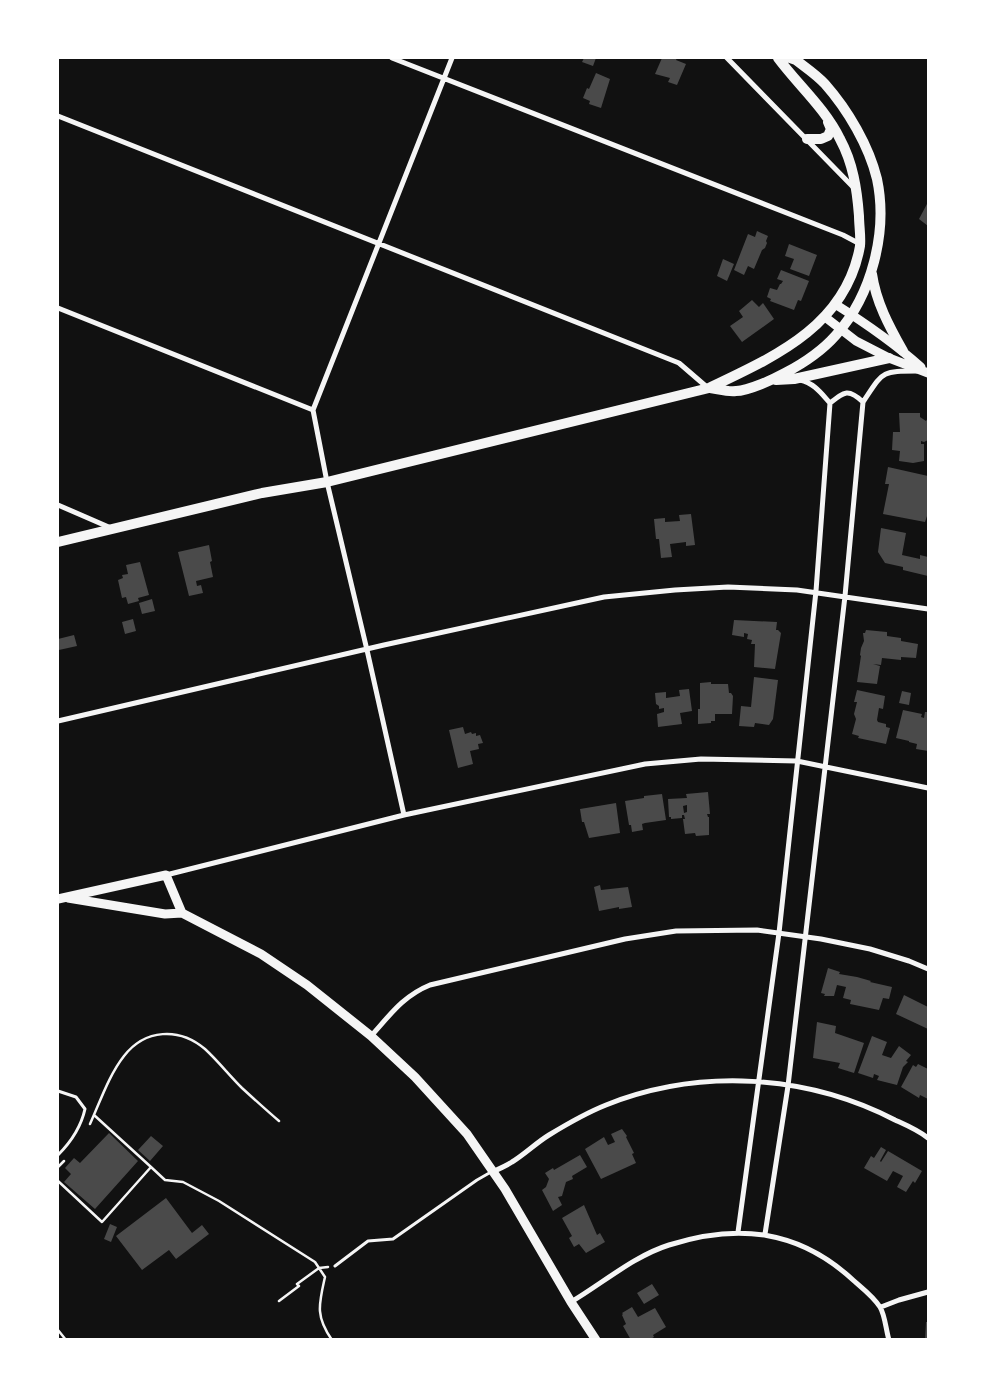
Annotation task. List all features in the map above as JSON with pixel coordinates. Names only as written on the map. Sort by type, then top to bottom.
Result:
[{"type":"main road","points":[[58,542],[262,493],[327,482],[709,388],[754,367],[794,344],[825,317],[853,271],[860,244],[858,192],[853,170],[840,138],[822,110],[778,58]]},
{"type":"main road","points":[[709,388],[737,392],[773,380],[798,366],[836,336],[861,297],[872,273],[881,226],[877,180],[866,144],[849,116],[824,83],[796,60],[790,58]]},
{"type":"main road","points":[[807,139],[821,139],[828,136],[831,129],[822,110]]},
{"type":"main road","points":[[872,273],[874,291],[887,324],[903,351]]},
{"type":"main road","points":[[773,380],[794,379],[889,358]]},
{"type":"street","points":[[392,58],[843,235],[860,244]]},
{"type":"street","points":[[404,815],[327,482],[313,410],[452,58]]},
{"type":"street","points":[[727,58],[858,192]]},
{"type":"street","points":[[58,116],[679,364],[709,388]]},
{"type":"street","points":[[834,304],[903,351],[927,372]]},
{"type":"street","points":[[58,308],[313,410]]},
{"type":"street","points":[[825,317],[856,341],[889,358],[927,372]]},
{"type":"street","points":[[766,1234],[788,1086],[845,596],[862,402],[873,386],[884,375],[892,371],[927,372]]},
{"type":"street","points":[[794,379],[811,384],[830,403]]},
{"type":"street","points":[[738,1232],[779,934],[816,591],[830,403],[848,392],[855,394],[862,402]]},
{"type":"street","points":[[58,505],[114,529]]},
{"type":"street","points":[[58,721],[604,597],[728,587],[816,591],[928,609]]},
{"type":"street","points":[[60,898],[166,875],[404,815],[645,764],[701,758],[797,761],[928,788]]},
{"type":"street","points":[[166,875],[182,913]]},
{"type":"street","points":[[60,898],[165,914],[182,913],[261,954],[307,985],[371,1036],[415,1076],[467,1134],[505,1189],[596,1340]]},
{"type":"street","points":[[371,1036],[402,1002],[418,990],[430,985],[625,938],[676,931],[758,930],[805,937],[870,949],[928,969]]},
{"type":"street","points":[[492,1172],[512,1162],[547,1136],[574,1120],[606,1105],[640,1093],[686,1083],[737,1080],[760,1081],[855,1101],[928,1138]]},
{"type":"street","points":[[572,1302],[642,1257],[668,1245],[703,1236],[738,1232],[766,1234],[814,1252],[829,1260],[866,1291],[880,1307],[889,1340]]},
{"type":"street","points":[[880,1307],[928,1292]]},
{"type":"lane","points":[[58,1091],[76,1097],[85,1110],[82,1123],[58,1155]]},
{"type":"lane","points":[[335,1266],[368,1241],[393,1239],[477,1180],[492,1172]]},
{"type":"path","points":[[109,1081],[123,1057],[138,1042],[158,1034],[174,1035],[189,1040],[203,1048],[241,1088],[279,1121]]},
{"type":"path","points":[[94,1115],[165,1180],[184,1182],[315,1262],[326,1277],[319,1306],[323,1326],[332,1340]]},
{"type":"path","points":[[58,1181],[102,1222],[151,1167]]},
{"type":"path","points":[[279,1301],[299,1286],[297,1284],[319,1268]]},
{"type":"path","points":[[58,1330],[66,1340]]},
{"type":"building","points":[[584,58],[596,58],[593,66],[582,62]]},
{"type":"building","points":[[662,58],[677,58],[676,60],[686,64],[677,85],[668,82],[670,78],[655,74]]},
{"type":"building","points":[[596,73],[610,79],[601,108],[589,104],[590,101],[583,98]]},
{"type":"building","points":[[928,202],[928,226],[919,219]]},
{"type":"building","points":[[757,231],[768,236],[767,243],[754,269],[748,266],[744,275],[734,270],[748,234],[755,237]]},
{"type":"building","points":[[789,244],[817,255],[809,276],[790,269],[794,259],[785,256]]},
{"type":"building","points":[[723,259],[734,264],[727,281],[717,276]]},
{"type":"building","points":[[781,270],[809,281],[801,301],[798,300],[794,310],[770,301],[771,299],[767,297],[770,288],[777,290],[783,281],[777,279]]},
{"type":"building","points":[[752,300],[759,307],[763,303],[774,319],[742,342],[730,326],[743,317],[739,311]]},
{"type":"building","points":[[899,413],[920,413],[920,417],[926,421],[928,418],[928,440],[921,441],[921,444],[924,444],[924,461],[913,463],[899,461],[900,451],[892,450],[893,432],[900,432]]},
{"type":"building","points":[[888,467],[928,476],[928,513],[925,522],[883,514],[889,484],[885,484]]},
{"type":"building","points":[[691,514],[695,545],[686,546],[686,542],[670,544],[672,557],[661,558],[659,539],[656,539],[654,519],[665,518],[665,522],[680,521],[679,515]]},
{"type":"building","points":[[881,528],[906,533],[902,555],[920,559],[920,555],[928,557],[928,576],[885,563],[878,552]]},
{"type":"building","points":[[209,545],[213,577],[196,581],[197,586],[201,585],[203,593],[189,596],[178,552]]},
{"type":"building","points":[[140,562],[149,595],[138,598],[139,601],[128,604],[126,597],[122,598],[118,580],[123,578],[122,575],[128,574],[126,565]]},
{"type":"building","points":[[152,599],[155,611],[142,614],[139,603]]},
{"type":"building","points":[[133,619],[136,631],[125,634],[122,622]]},
{"type":"building","points":[[734,620],[777,622],[776,630],[781,633],[775,669],[754,667],[755,644],[751,644],[752,640],[747,639],[748,634],[744,633],[744,637],[732,635]]},
{"type":"building","points":[[866,630],[887,632],[887,636],[901,638],[901,641],[918,644],[916,658],[901,657],[901,660],[882,658],[881,665],[873,664],[880,666],[877,684],[857,682],[861,648],[864,641],[863,633]]},
{"type":"building","points":[[74,635],[77,646],[59,650],[58,639]]},
{"type":"building","points":[[754,677],[778,680],[773,719],[769,725],[755,723],[754,727],[739,726],[741,706],[751,707]]},
{"type":"building","points":[[711,682],[711,684],[728,684],[729,693],[733,696],[732,714],[715,714],[715,721],[698,724],[700,683]]},
{"type":"building","points":[[689,689],[692,711],[680,713],[682,724],[658,727],[657,714],[664,712],[664,708],[659,709],[659,706],[656,704],[655,693],[666,692],[666,698],[680,696],[679,690]]},
{"type":"building","points":[[857,690],[885,696],[883,709],[879,708],[877,720],[890,728],[886,744],[858,738],[859,736],[852,734],[856,719],[854,714],[857,702],[854,702]]},
{"type":"building","points":[[902,691],[911,693],[909,705],[899,703]]},
{"type":"building","points":[[903,710],[922,714],[921,717],[924,718],[925,712],[928,712],[928,751],[916,749],[917,744],[896,738]]},
{"type":"building","points":[[463,727],[465,734],[471,732],[472,734],[476,733],[476,736],[480,735],[483,743],[478,744],[479,749],[470,751],[473,764],[458,768],[449,730]]},
{"type":"building","points":[[708,792],[710,814],[707,814],[709,817],[709,835],[696,836],[695,833],[685,834],[684,815],[682,815],[682,818],[671,819],[669,817],[668,799],[687,798],[686,794]],"holes":[[[687,805],[687,812],[684,813],[683,806]]]},
{"type":"building","points":[[662,794],[666,820],[642,824],[643,830],[632,832],[625,801]]},
{"type":"building","points":[[616,803],[620,833],[589,838],[584,822],[582,822],[580,809]]},
{"type":"building","points":[[600,885],[601,890],[628,887],[632,907],[619,909],[619,907],[599,911],[594,887]]},
{"type":"building","points":[[828,968],[840,972],[839,974],[892,987],[889,999],[883,998],[879,1010],[850,1004],[851,1000],[843,998],[846,987],[837,985],[834,996],[824,996],[825,994],[821,993]]},
{"type":"building","points":[[904,995],[928,1007],[928,1029],[896,1014]]},
{"type":"building","points":[[817,1022],[836,1026],[835,1033],[864,1043],[854,1073],[838,1068],[840,1063],[813,1058]]},
{"type":"building","points":[[872,1036],[887,1042],[882,1055],[891,1058],[899,1046],[911,1055],[903,1067],[897,1085],[877,1080],[879,1076],[874,1074],[873,1078],[858,1073]]},
{"type":"building","points":[[918,1064],[928,1069],[928,1099],[920,1095],[919,1098],[901,1087],[913,1065],[916,1067]]},
{"type":"building","points":[[622,1129],[634,1153],[632,1154],[636,1163],[601,1179],[585,1149],[604,1137],[608,1145],[615,1142],[611,1134]]},
{"type":"building","points":[[109,1133],[138,1161],[95,1209],[64,1182],[71,1174],[65,1168],[74,1158],[80,1163]]},
{"type":"building","points":[[151,1136],[163,1146],[150,1161],[138,1150]]},
{"type":"building","points":[[881,1147],[886,1150],[881,1162],[888,1151],[922,1171],[915,1183],[913,1181],[906,1192],[897,1187],[903,1176],[893,1171],[887,1181],[864,1168],[871,1156],[874,1158]]},
{"type":"building","points":[[580,1155],[587,1167],[572,1176],[573,1179],[566,1182],[562,1196],[558,1197],[562,1205],[553,1211],[542,1190],[546,1187],[549,1179],[545,1173]]},
{"type":"building","points":[[166,1198],[192,1233],[202,1225],[209,1234],[176,1259],[169,1250],[142,1270],[116,1236]]},
{"type":"building","points":[[584,1205],[597,1235],[600,1233],[605,1242],[586,1253],[579,1244],[574,1247],[569,1238],[572,1236],[562,1218]]},
{"type":"building","points":[[110,1224],[117,1227],[111,1242],[104,1239]]},
{"type":"building","points":[[652,1284],[659,1295],[644,1304],[637,1293]]},
{"type":"building","points":[[632,1307],[638,1317],[655,1308],[666,1327],[653,1335],[654,1337],[649,1340],[631,1340],[623,1326],[626,1324],[622,1313]]},
{"type":"building","points":[[926,1322],[928,1322],[928,1340],[925,1340]]}]
